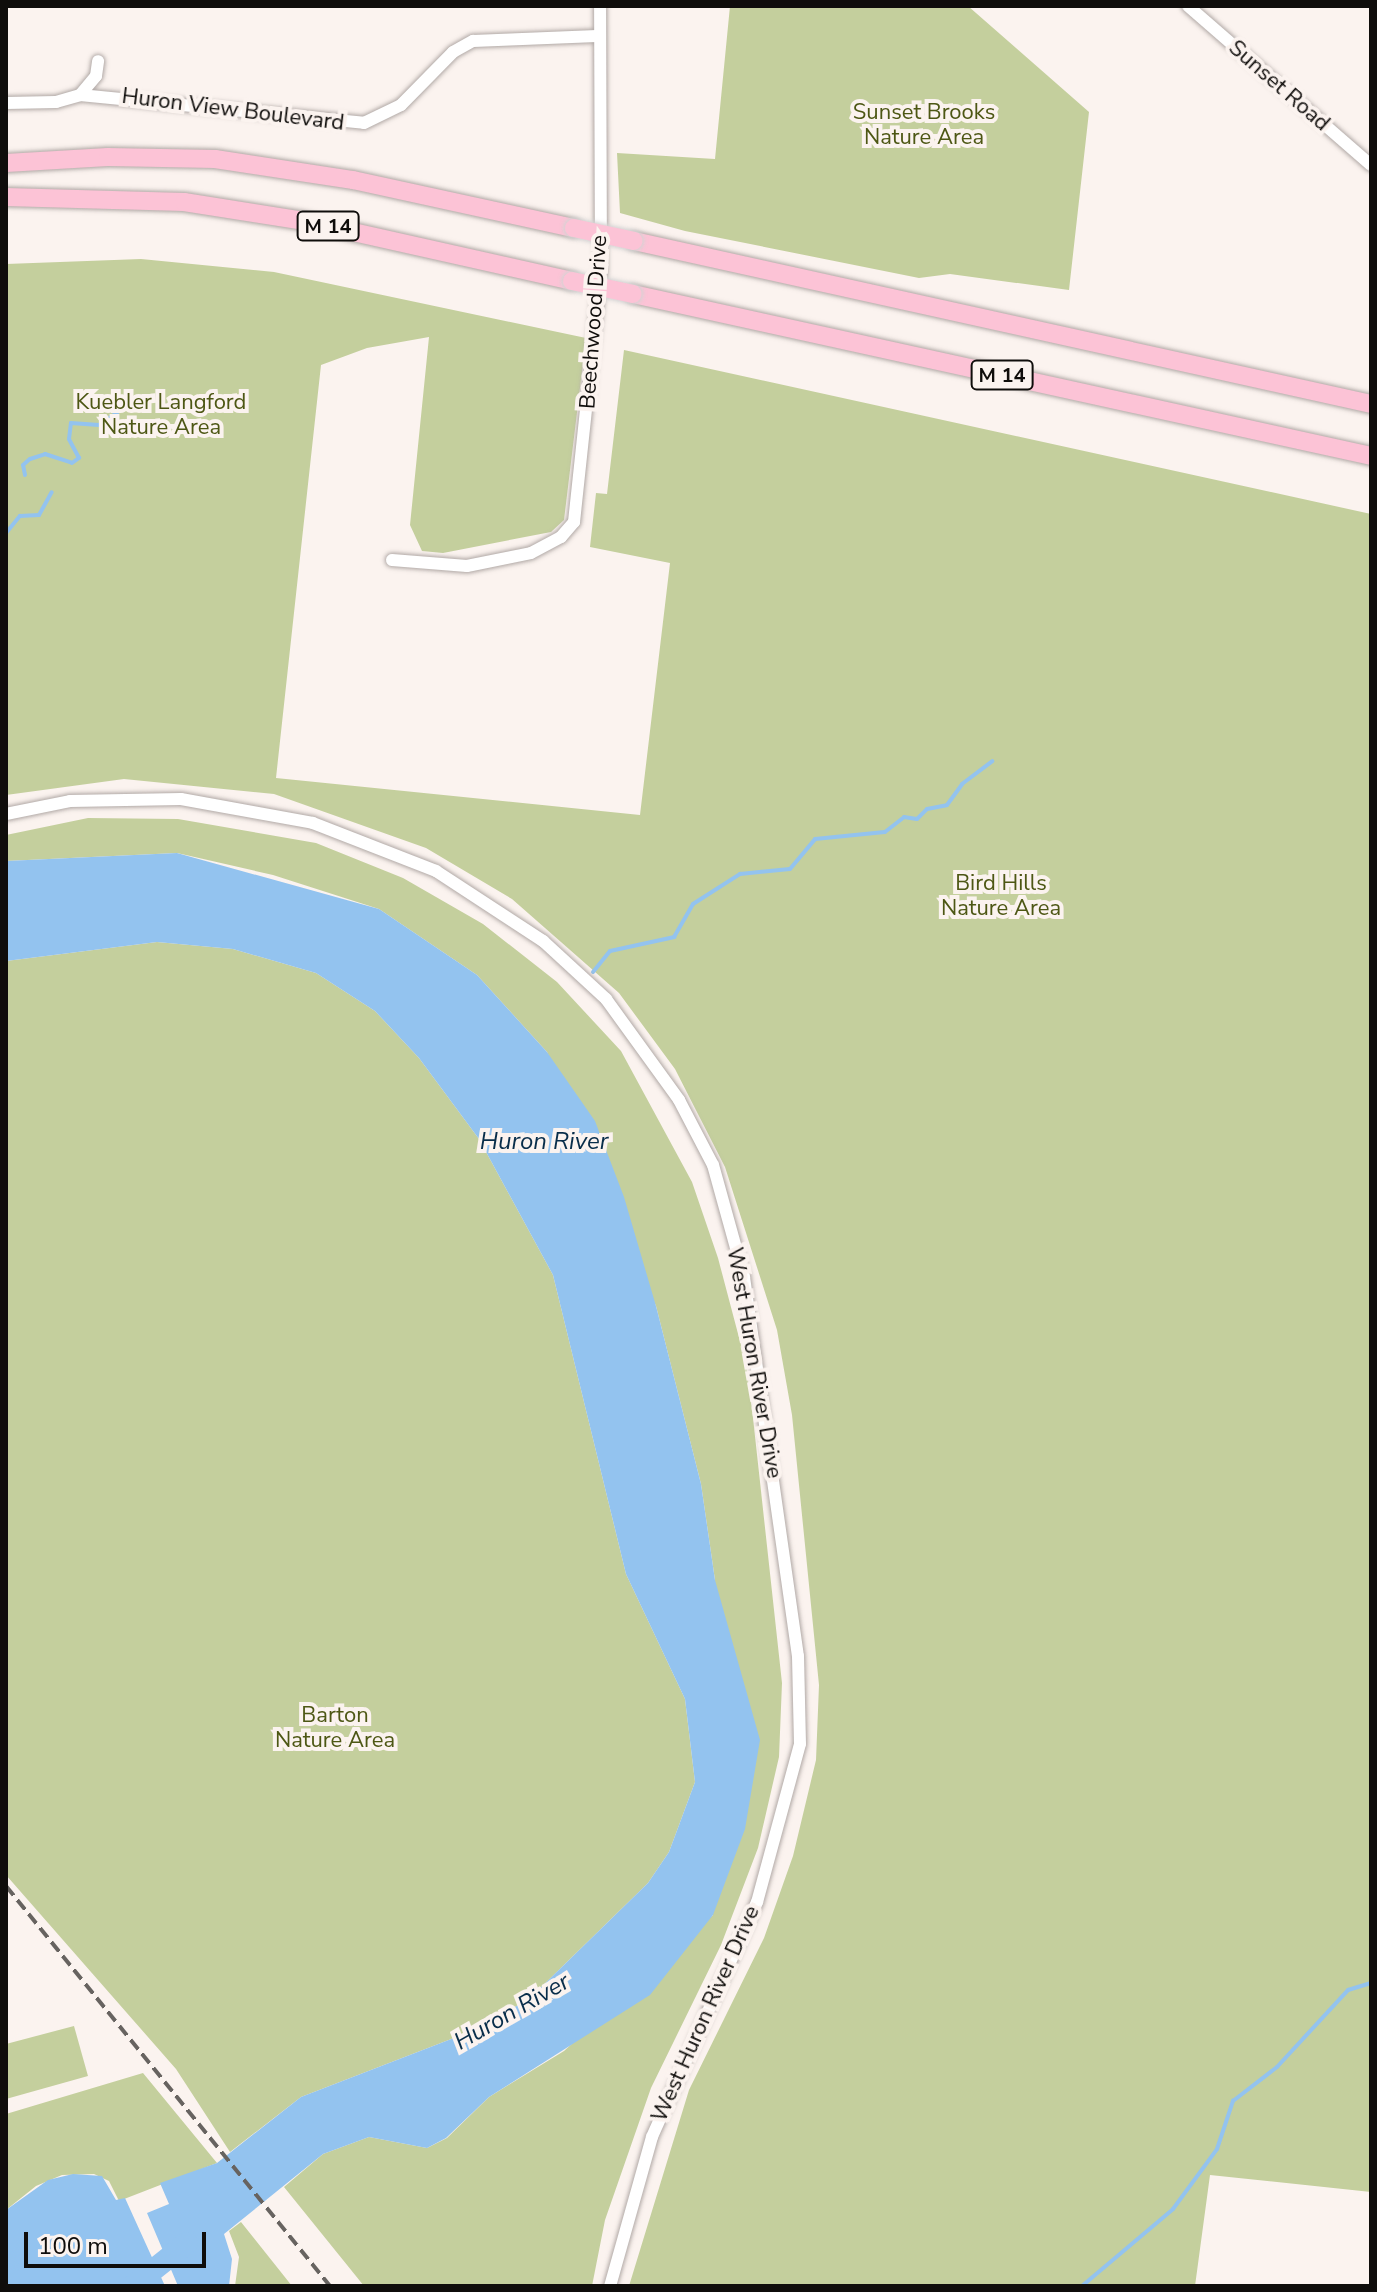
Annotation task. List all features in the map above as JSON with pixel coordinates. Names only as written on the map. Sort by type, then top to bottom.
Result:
[{"type":"highway","name":"M 14","points":[[6,163],[108,157],[215,159],[353,180],[1371,404]]},
{"type":"highway","name":"M 14","points":[[6,197],[184,202],[304,221],[1371,456]]},
{"type":"street","name":"Beechwood Drive","points":[[392,560],[467,566],[531,553],[561,537],[577,508],[601,271],[597,36],[600,6]]},
{"type":"street","name":"Sunset Road","points":[[1188,6],[1371,165]]},
{"type":"street","name":"Huron View Boulevard","points":[[6,103],[56,102],[80,95],[364,123],[401,105],[453,52],[473,41],[597,36]]},
{"type":"street","name":"Huron View Boulevard","points":[[80,95],[96,76],[98,61]]},
{"type":"street","name":"West Huron River Drive","points":[[6,814],[70,801],[136,796],[181,799],[278,813],[436,871],[543,941],[606,999],[679,1100],[713,1165],[748,1306],[798,1656],[800,1744],[757,1902],[652,2137],[610,2286]]},
{"type":"green space","name":"Sunset Brooks Nature Area","points":[[730,6],[968,6],[1089,112],[1069,290],[950,274],[919,278],[685,231],[620,213],[617,153],[715,159]]},
{"type":"green space","name":"Bird Hills Nature Area","points":[[141,259],[274,272],[586,338],[564,520],[551,532],[443,553],[422,551],[410,525],[429,337],[367,348],[321,365],[276,778],[640,815],[670,563],[590,547],[596,493],[607,494],[624,350],[1371,514],[1371,2192],[1210,2175],[1195,2286],[629,2286],[689,2090],[764,1938],[793,1856],[816,1760],[819,1685],[792,1415],[777,1330],[725,1167],[675,1069],[619,993],[512,899],[426,848],[274,794],[124,779],[6,795],[6,264]]},
{"type":"green space","points":[[88,818],[178,819],[316,843],[403,878],[483,924],[557,982],[621,1051],[692,1182],[718,1258],[746,1364],[782,1683],[779,1757],[758,1848],[721,1945],[651,2088],[605,2220],[592,2286],[364,2286],[284,2187],[323,2154],[369,2137],[427,2148],[447,2138],[489,2097],[564,2051],[713,1915],[715,1580],[701,1484],[656,1306],[547,1052],[477,975],[379,909],[273,875],[177,853],[6,861],[6,835]]},
{"type":"green space","name":"Barton Nature Area","points":[[157,942],[233,949],[316,973],[375,1011],[419,1058],[479,1139],[553,1275],[626,1574],[685,1699],[695,1782],[669,1852],[648,1883],[529,1999],[472,2031],[301,2097],[230,2152],[176,2069],[6,1875],[6,961]]},
{"type":"green space","points":[[74,2026],[88,2076],[6,2099],[6,2044]]},
{"type":"green space","points":[[143,2073],[217,2163],[119,2201],[109,2181],[94,2174],[62,2175],[36,2186],[6,2210],[6,2114]]},
{"type":"green space","points":[[241,2222],[292,2286],[235,2286],[239,2257],[229,2231]]},
{"type":"water","name":"Huron River","points":[[177,853],[379,909],[477,975],[547,1052],[595,1121],[624,1197],[656,1306],[701,1484],[715,1580],[760,1740],[745,1829],[713,1915],[650,1995],[489,2097],[446,2138],[427,2148],[369,2137],[323,2154],[224,2234],[232,2259],[229,2286],[178,2286],[147,2213],[169,2204],[160,2183],[217,2163],[301,2097],[472,2031],[529,1999],[648,1883],[669,1852],[695,1782],[685,1699],[626,1574],[553,1275],[479,1139],[419,1058],[375,1011],[316,973],[233,949],[157,942],[6,961],[6,861]]},
{"type":"water","points":[[73,2174],[102,2176],[116,2200],[125,2198],[165,2286],[6,2286],[6,2210],[48,2180]]},
{"type":"waterway","points":[[25,475],[23,465],[45,454],[72,463],[79,458],[69,439],[71,423],[99,425],[117,413]]},
{"type":"waterway","points":[[6,533],[20,516],[39,515],[52,492]]},
{"type":"waterway","points":[[593,972],[610,951],[674,937],[693,904],[740,874],[790,869],[815,839],[885,832],[904,817],[917,819],[927,809],[947,805],[962,784],[992,761]]},
{"type":"waterway","points":[[1371,1650],[1371,1701]]},
{"type":"waterway","points":[[1082,2286],[1173,2209],[1217,2149],[1233,2101],[1277,2067],[1348,1990],[1371,1983]]},
{"type":"waterway","name":"Huron River","points":[[133,2286],[187,2243]]},
{"type":"railway","points":[[6,1886],[330,2286]]},
{"type":"park label","name":"Kuebler Langford Nature Area","points":[[161,414]]}]
